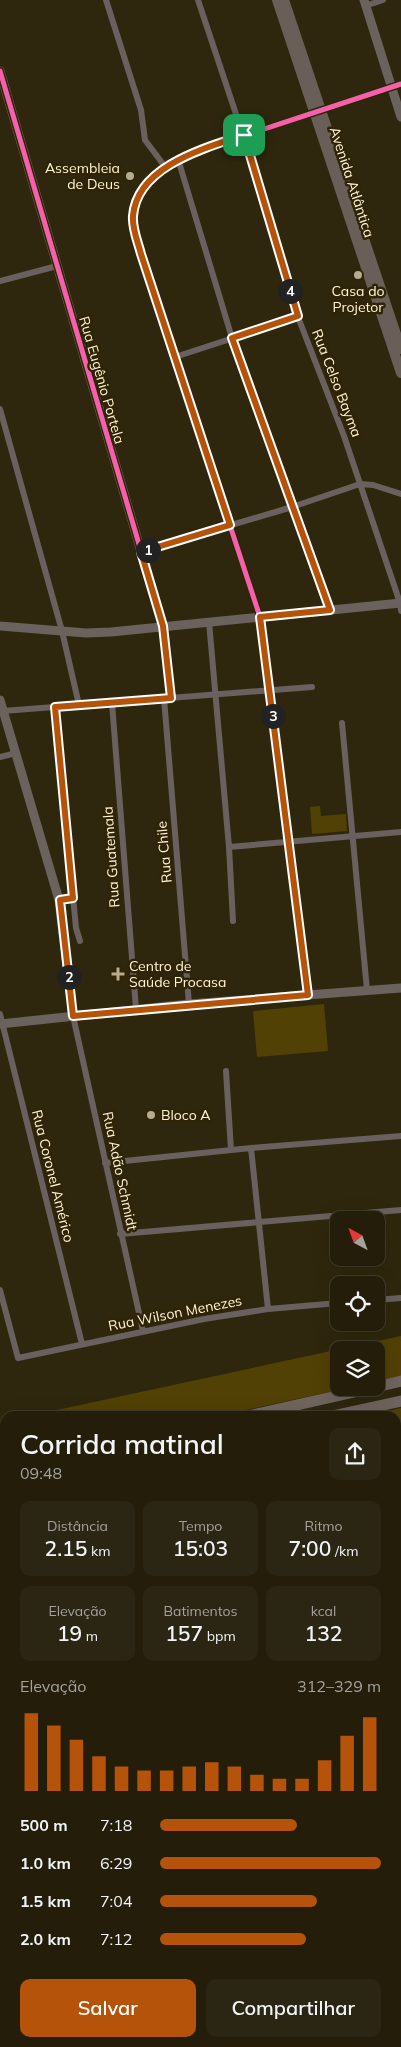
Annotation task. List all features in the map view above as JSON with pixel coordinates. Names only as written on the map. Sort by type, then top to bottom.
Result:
[{"type":"highway","points":[[385,1384],[401,1381]]},
{"type":"highway","points":[[270,1411],[337,1396]]},
{"type":"highway","points":[[354,1411],[401,1400]]},
{"type":"main road","name":"Avenida Atlântica","points":[[277,0],[287,20],[339,173],[381,302],[401,373]]},
{"type":"main road","name":"Avenida Atlântica","points":[[284,0],[287,20]]},
{"type":"main road","name":"Avenida Atlântica","points":[[381,302],[401,349]]},
{"type":"street","points":[[106,0],[141,110],[145,140],[166,168]]},
{"type":"street","name":"Rua Celso Bayma","points":[[198,0],[244,135],[298,316],[344,436],[401,603],[401,611]]},
{"type":"street","points":[[383,0],[364,3],[401,117]]},
{"type":"street","name":"Rua Eugênio Portela","points":[[0,71],[163,626],[171,698]]},
{"type":"street","points":[[308,995],[260,617],[141,254],[133,221],[134,210],[139,196],[151,182],[178,159],[244,135],[401,84]]},
{"type":"street","points":[[178,159],[232,338],[330,610]]},
{"type":"street","points":[[0,281],[57,266]]},
{"type":"street","points":[[175,357],[298,316]]},
{"type":"street","points":[[0,409],[62,631],[79,705]]},
{"type":"street","points":[[141,552],[292,507],[360,484],[372,485],[401,494]]},
{"type":"street","points":[[0,626],[62,631],[111,632],[401,603]]},
{"type":"street","points":[[209,622],[229,847],[233,921]]},
{"type":"street","points":[[3,711],[312,687]]},
{"type":"street","name":"Rua Chile","points":[[164,698],[188,1004]]},
{"type":"street","points":[[0,700],[60,900],[73,1016]]},
{"type":"street","name":"Rua Guatemala","points":[[112,702],[136,1009]]},
{"type":"street","points":[[55,707],[76,928],[80,941]]},
{"type":"street","points":[[342,723],[367,990]]},
{"type":"street","points":[[0,757],[16,753]]},
{"type":"street","points":[[229,847],[401,832]]},
{"type":"street","points":[[60,900],[73,898]]},
{"type":"street","points":[[1,1020],[73,1016],[188,1004],[401,988]]},
{"type":"street","name":"Rua Adão Schmidt","points":[[73,1016],[143,1331]]},
{"type":"street","name":"Rua Coronel Américo","points":[[1,1020],[82,1344]]},
{"type":"street","points":[[226,1071],[231,1150]]},
{"type":"street","points":[[105,1163],[250,1148],[401,1136]]},
{"type":"street","points":[[250,1148],[268,1309]]},
{"type":"street","points":[[120,1234],[401,1210]]},
{"type":"street","name":"Rua Wilson Menezes","points":[[0,1290],[18,1358],[204,1319],[268,1309],[330,1304]]},
{"type":"street","points":[[385,1299],[401,1298]]},
{"type":"shaded area","points":[[320,806],[321,816],[346,814],[347,831],[312,834],[310,807]]},
{"type":"shaded area","points":[[324,1004],[328,1051],[257,1057],[253,1011]]},
{"type":"shaded area","points":[[401,1336],[401,1376],[385,1379],[385,1341],[378,1341]]},
{"type":"shaded area","points":[[330,1351],[330,1392],[241,1411],[52,1411]]},
{"type":"shaded area","points":[[401,1408],[401,1411],[388,1411]]},
{"type":"cycle path","points":[[0,71],[163,626],[171,698]]},
{"type":"cycle path","points":[[308,995],[260,617],[138,245],[134,231],[133,216],[139,196],[145,187],[161,171],[188,154],[401,84]]},
{"type":"place","name":"Assembleia de Deus","points":[[130,176]]},
{"type":"place","name":"Casa do Projetor","points":[[358,275]]},
{"type":"place","name":"Centro de Saúde Procasa","points":[[118,974]]},
{"type":"place","name":"Bloco A","points":[[151,1115]]},
{"type":"route","points":[[244,135],[298,316],[232,338],[330,610],[260,617],[308,995],[188,1004],[73,1016],[60,900],[73,898],[55,707],[171,698],[163,626],[141,552],[230,525],[141,254],[133,215],[139,196],[146,186],[172,163],[188,154],[244,135]]}]
